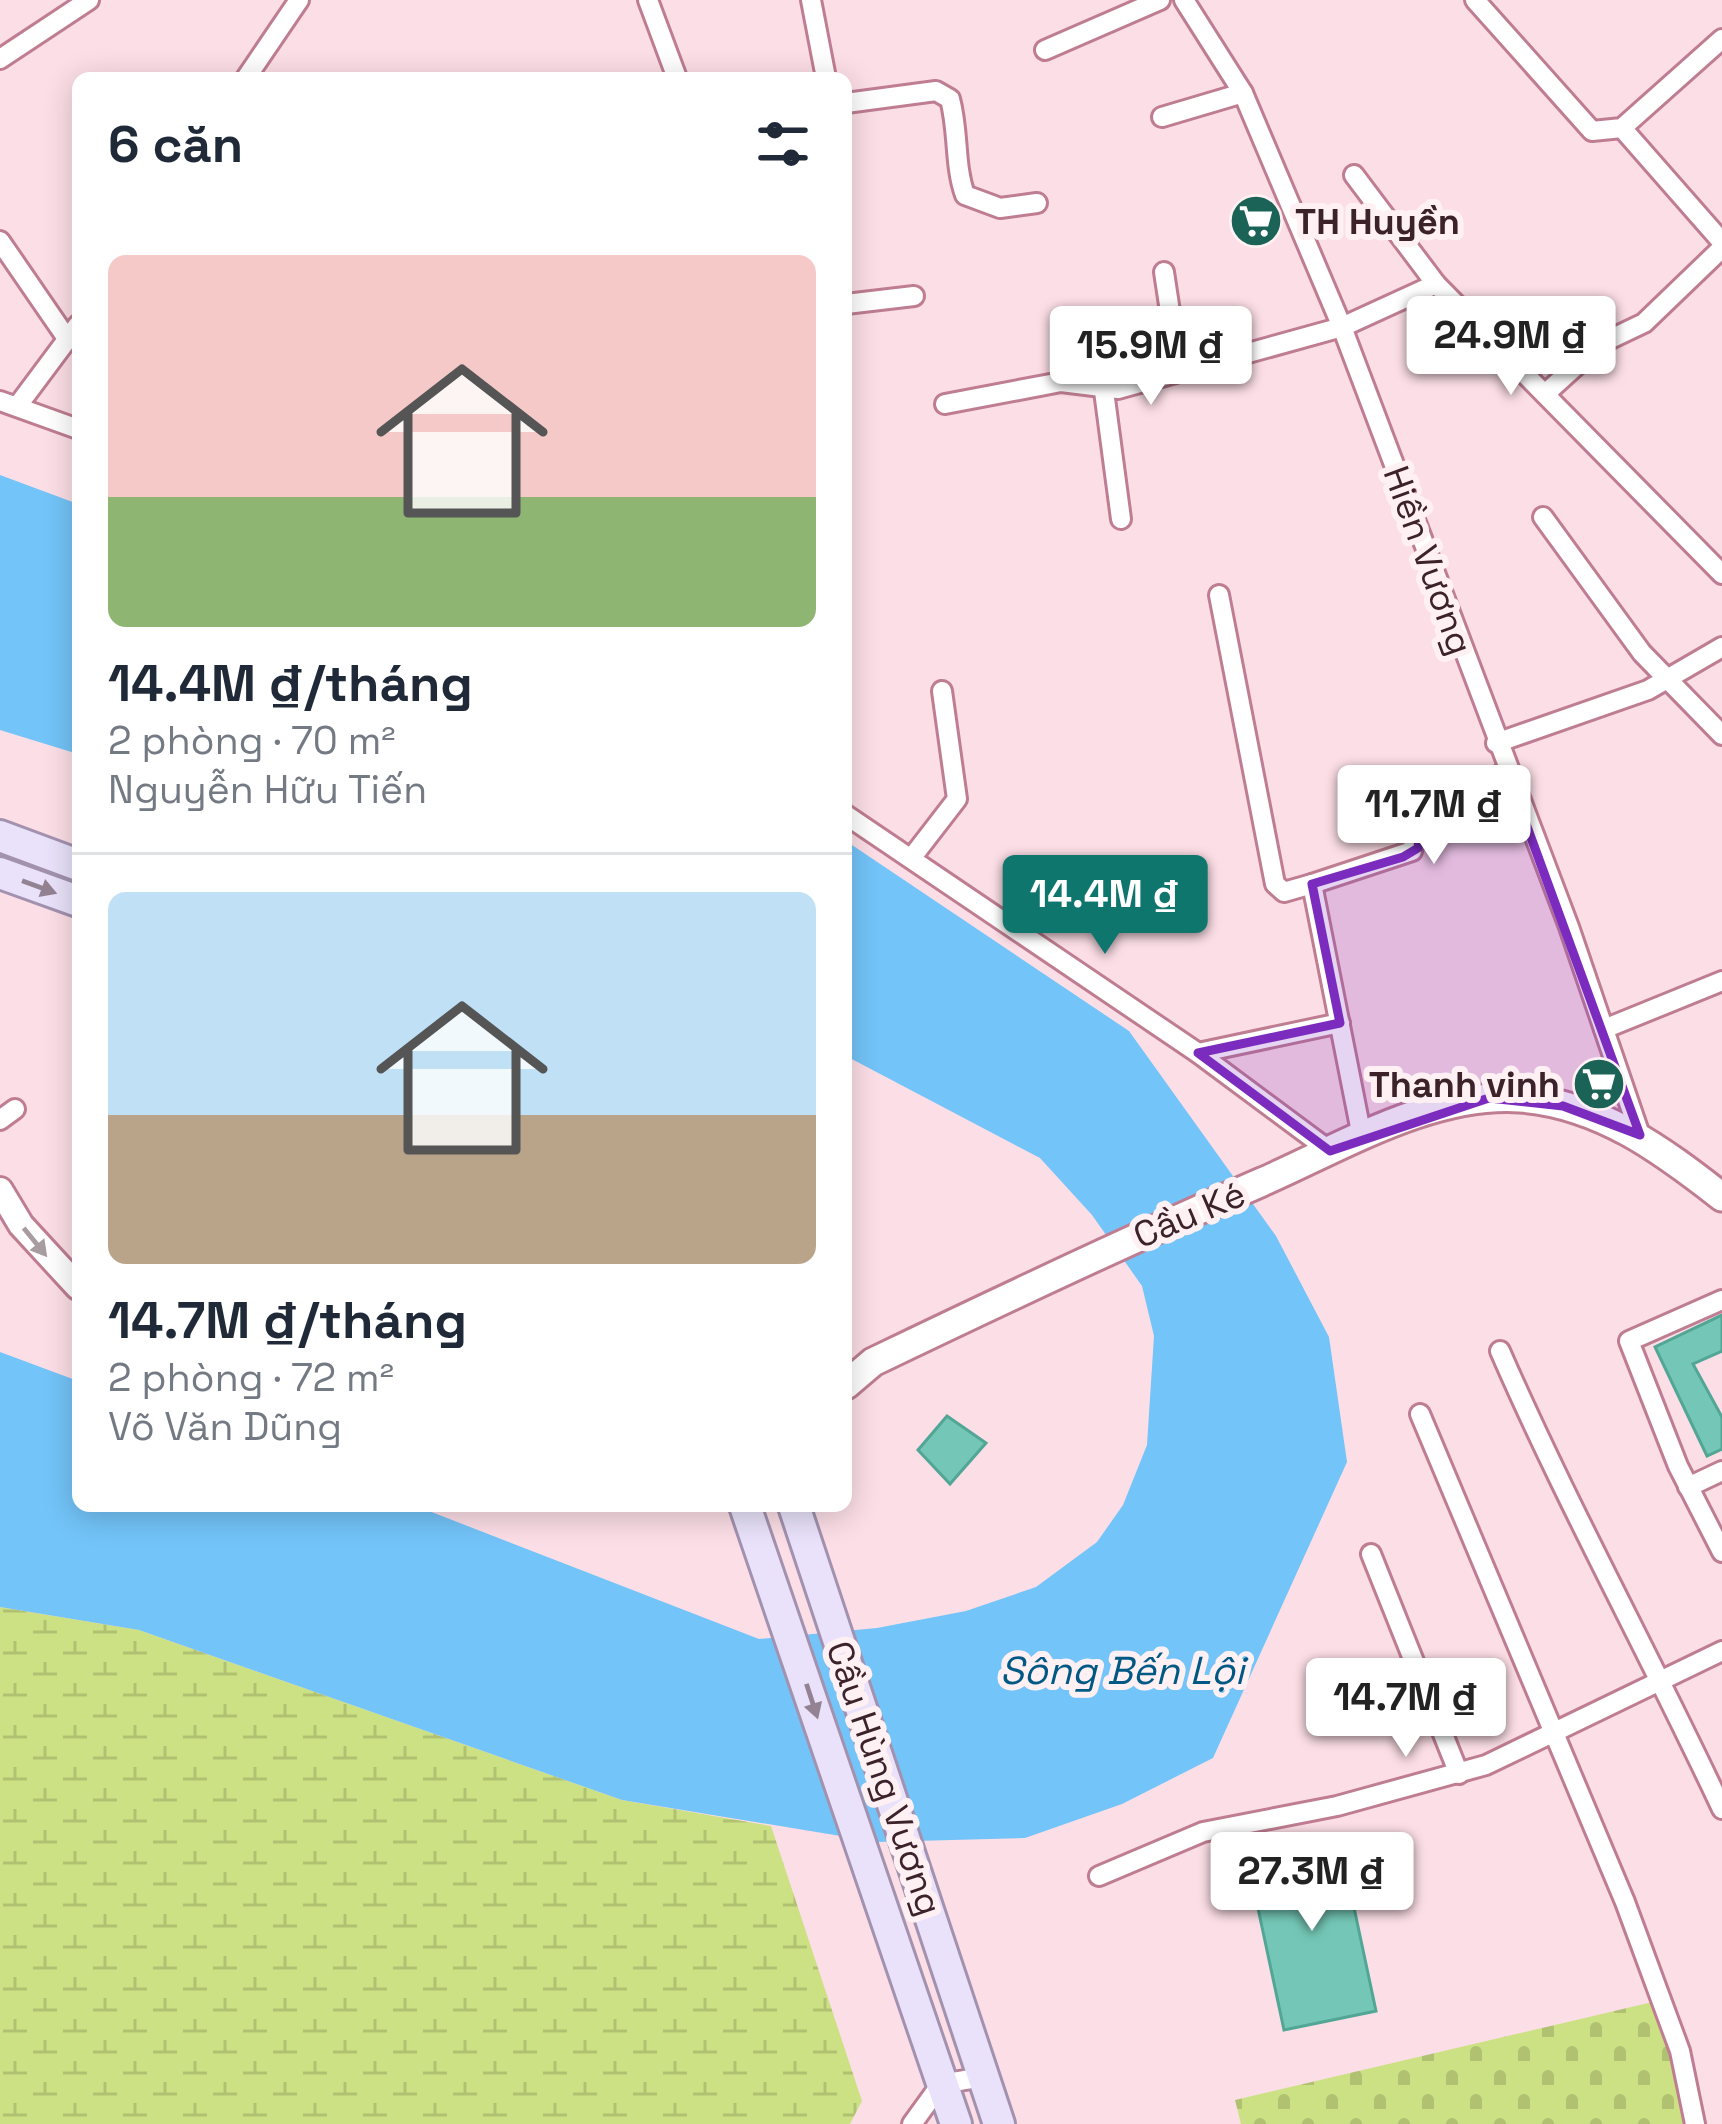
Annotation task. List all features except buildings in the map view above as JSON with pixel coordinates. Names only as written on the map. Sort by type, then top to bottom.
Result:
[{"type":"main road","points":[[0,836],[72,863]]},
{"type":"main road","points":[[0,872],[72,899]]},
{"type":"main road","name":"Cầu Ké","points":[[860,1362],[1330,1150],[1489,1098],[1562,1106],[1640,1135],[1722,1197]]},
{"type":"main road","name":"Cầu Hùng Vương","points":[[747,1512],[956,2124]]},
{"type":"main road","name":"Cầu Hùng Vương","points":[[796,1512],[999,2124]]},
{"type":"street","points":[[0,59],[62,7],[89,0]]},
{"type":"street","points":[[648,0],[675,72]]},
{"type":"street","points":[[812,0],[825,72]]},
{"type":"street","points":[[1045,50],[1160,0]]},
{"type":"street","name":"Hiền Vương","points":[[1184,0],[1243,93],[1342,327],[1640,1135]]},
{"type":"street","points":[[1475,0],[1592,130],[1622,128],[1722,39]]},
{"type":"street","points":[[249,72],[287,6]]},
{"type":"street","points":[[852,103],[936,91],[950,99],[954,112],[957,172],[965,196],[1000,208],[1037,202]]},
{"type":"street","points":[[1162,117],[1243,93]]},
{"type":"street","points":[[1545,394],[1600,344],[1644,323],[1722,245],[1622,128]]},
{"type":"street","points":[[1354,175],[1436,284],[1722,574]]},
{"type":"street","points":[[0,241],[72,332]]},
{"type":"street","points":[[1164,272],[1178,371]]},
{"type":"street","points":[[945,404],[1061,382],[1104,391],[1342,327],[1436,284]]},
{"type":"street","points":[[852,303],[914,296]]},
{"type":"street","points":[[72,334],[9,402],[72,427]]},
{"type":"street","points":[[1104,391],[1121,519]]},
{"type":"street","points":[[1543,517],[1593,590],[1669,681],[1722,735]]},
{"type":"street","points":[[1219,595],[1275,884],[1284,892],[1403,857],[1418,842],[1422,807],[1508,772]]},
{"type":"street","points":[[1496,743],[1669,681],[1722,646]]},
{"type":"street","points":[[913,856],[957,799],[942,691]]},
{"type":"street","points":[[852,819],[1198,1053],[1330,1150]]},
{"type":"street","points":[[1312,884],[1362,1137]]},
{"type":"street","points":[[1604,1029],[1722,982]]},
{"type":"street","points":[[1198,1053],[1340,1023]]},
{"type":"street","points":[[0,1190],[21,1225],[72,1280]]},
{"type":"street","points":[[1722,1300],[1629,1341],[1688,1487],[1722,1552]]},
{"type":"street","points":[[1499,1351],[1601,1572],[1662,1682],[1722,1809]]},
{"type":"street","points":[[1420,1414],[1558,1733],[1680,2051],[1695,2124]]},
{"type":"street","points":[[1688,1487],[1722,1472]]},
{"type":"street","points":[[1371,1554],[1459,1774]]},
{"type":"street","points":[[1099,1876],[1203,1832],[1459,1774],[1558,1733],[1722,1651]]},
{"type":"street","points":[[912,2124],[941,2084],[983,2077]]},
{"type":"highlighted area","points":[[1507,772],[1640,1135],[1563,1106],[1489,1098],[1330,1151],[1198,1053],[1340,1023],[1312,884],[1403,857],[1418,848],[1422,807]]},
{"type":"green space","points":[[0,1607],[139,1630],[622,1800],[771,1826],[862,2101],[850,2124],[0,2124]]},
{"type":"green space","points":[[1661,2000],[1702,2124],[1241,2124],[1235,2100]]},
{"type":"water","points":[[0,475],[72,502],[72,752],[0,730]]},
{"type":"water","name":"Sông Bến Lội","points":[[852,845],[1129,1031],[1276,1236],[1329,1337],[1347,1462],[1213,1758],[1122,1804],[1025,1838],[877,1842],[622,1800],[139,1630],[0,1607],[0,1352],[72,1379],[72,1512],[431,1512],[759,1639],[877,1628],[966,1611],[1036,1587],[1097,1542],[1123,1505],[1147,1445],[1154,1336],[1142,1286],[1092,1215],[1040,1158],[852,1059]]},
{"type":"place","name":"TH Huyền","points":[[1256,221]]},
{"type":"place","name":"Thanh vinh","points":[[1599,1084]]}]
